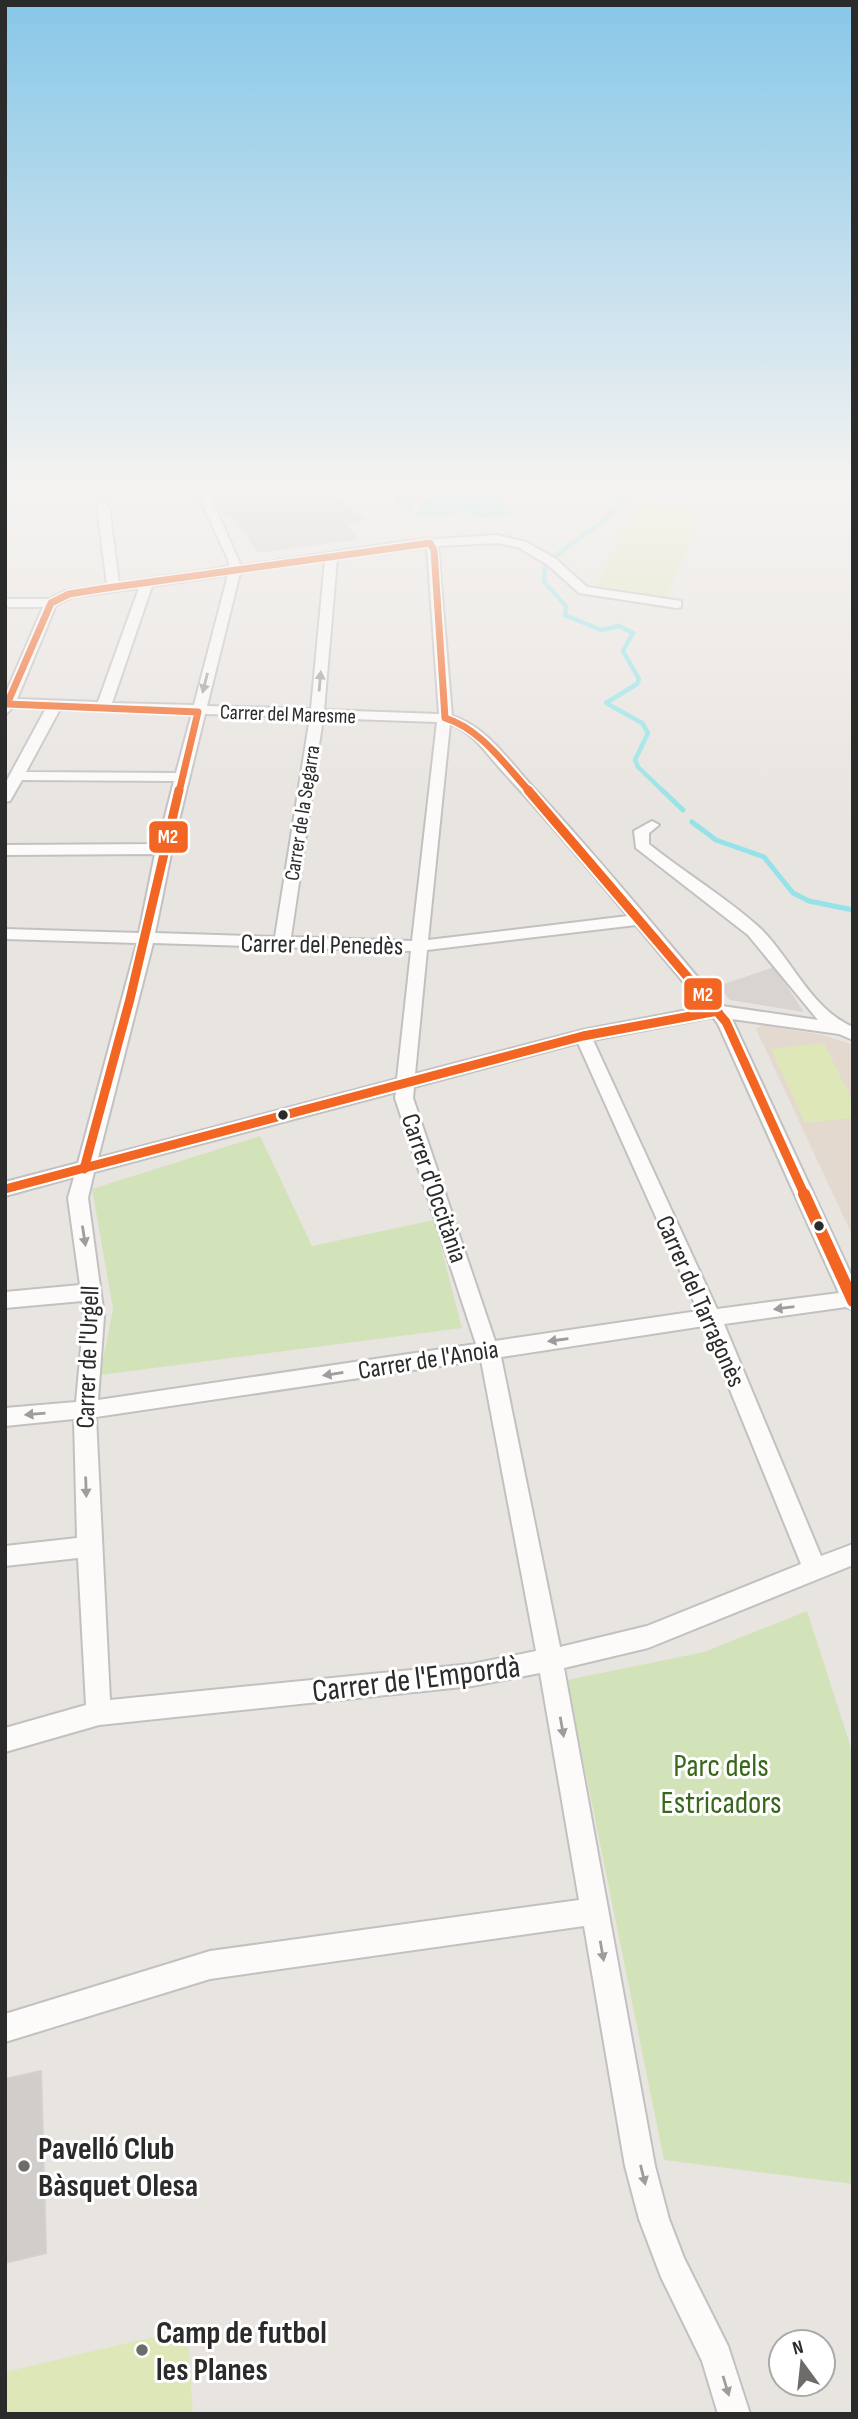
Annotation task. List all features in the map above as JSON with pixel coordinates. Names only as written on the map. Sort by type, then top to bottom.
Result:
[{"type":"street","points":[[5,603],[51,603],[63,597]]},
{"type":"street","points":[[103,708],[142,597]]},
{"type":"street","name":"Carrer de l'Urgell","points":[[99,1713],[88,1547],[86,1410],[93,1316],[78,1198],[146,939],[181,776],[228,597]]},
{"type":"street","name":"Carrer de la Segarra","points":[[282,943],[317,715],[327,597]]},
{"type":"street","name":"Carrer d'Occitània","points":[[437,597],[442,682],[447,709],[440,737],[417,946],[404,1083],[408,1109],[489,1350],[550,1660],[640,2166],[654,2219],[672,2266],[717,2357],[734,2414]]},
{"type":"street","points":[[629,597],[677,604]]},
{"type":"street","points":[[6,706],[51,603]]},
{"type":"street","name":"Carrer del Maresme","points":[[6,706],[445,718]]},
{"type":"street","points":[[5,798],[54,707]]},
{"type":"street","points":[[445,718],[464,724],[479,737],[559,824],[732,1030],[852,1301]]},
{"type":"street","points":[[17,776],[181,776]]},
{"type":"street","points":[[652,825],[641,831],[641,845],[740,918],[771,949],[815,1006],[845,1032]]},
{"type":"street","points":[[5,850],[164,849]]},
{"type":"street","name":"Carrer del Penedès","points":[[5,934],[417,946],[638,920]]},
{"type":"street","points":[[5,1189],[583,1036],[685,1014],[718,1012],[845,1032]]},
{"type":"street","name":"Carrer del Tarragonès","points":[[583,1036],[710,1318],[814,1567]]},
{"type":"street","points":[[5,1300],[91,1292]]},
{"type":"street","name":"Carrer de l'Anoia","points":[[5,1417],[86,1410],[710,1318],[852,1301]]},
{"type":"street","points":[[5,1556],[88,1547]]},
{"type":"street","name":"Carrer de l'Empordà","points":[[5,1740],[99,1713],[472,1675],[550,1660],[648,1637],[814,1567],[853,1554]]},
{"type":"street","points":[[5,2028],[210,1965],[594,1911]]},
{"type":"shaded area","points":[[774,967],[804,1012],[730,1000],[718,986]]},
{"type":"shaded area","points":[[762,1025],[823,1035],[853,1045],[853,1237],[756,1029]]},
{"type":"green space","points":[[824,1043],[853,1102],[853,1118],[805,1123],[771,1049]]},
{"type":"green space","points":[[260,1136],[312,1246],[434,1220],[462,1328],[100,1375],[113,1309],[92,1189]]},
{"type":"green space","name":"Parc dels Estricadors","points":[[807,1611],[853,1754],[853,2184],[664,2160],[567,1680],[704,1652]]},
{"type":"green space","name":"Camp de futbol les Planes","points":[[187,2329],[193,2414],[5,2414],[5,2372]]},
{"type":"building","name":"Pavelló Club Bàsquet Olesa","points":[[41,2071],[46,2253],[5,2263],[5,2079]]},
{"type":"waterway","points":[[558,597],[566,606],[565,615],[601,630],[619,626],[633,633],[623,651],[639,679],[637,684],[606,703],[642,723],[648,733],[635,760],[638,767],[664,792]]},
{"type":"waterway","points":[[662,790],[683,810]]},
{"type":"waterway","points":[[692,822],[716,840],[764,857],[793,893],[809,901],[853,910]]},
{"type":"transit line","name":"M2","points":[[63,597],[51,603],[7,704],[198,712],[130,999],[84,1169]]},
{"type":"transit line","name":"M2","points":[[437,597],[445,718],[464,724],[479,737],[559,824],[726,1022],[853,1301]]},
{"type":"transit line","name":"M2","points":[[5,1189],[583,1036],[718,1011]]},
{"type":"place","name":"Pavelló Club Bàsquet Olesa","points":[[24,2166]]},
{"type":"place","name":"Camp de futbol les Planes","points":[[142,2350]]}]
